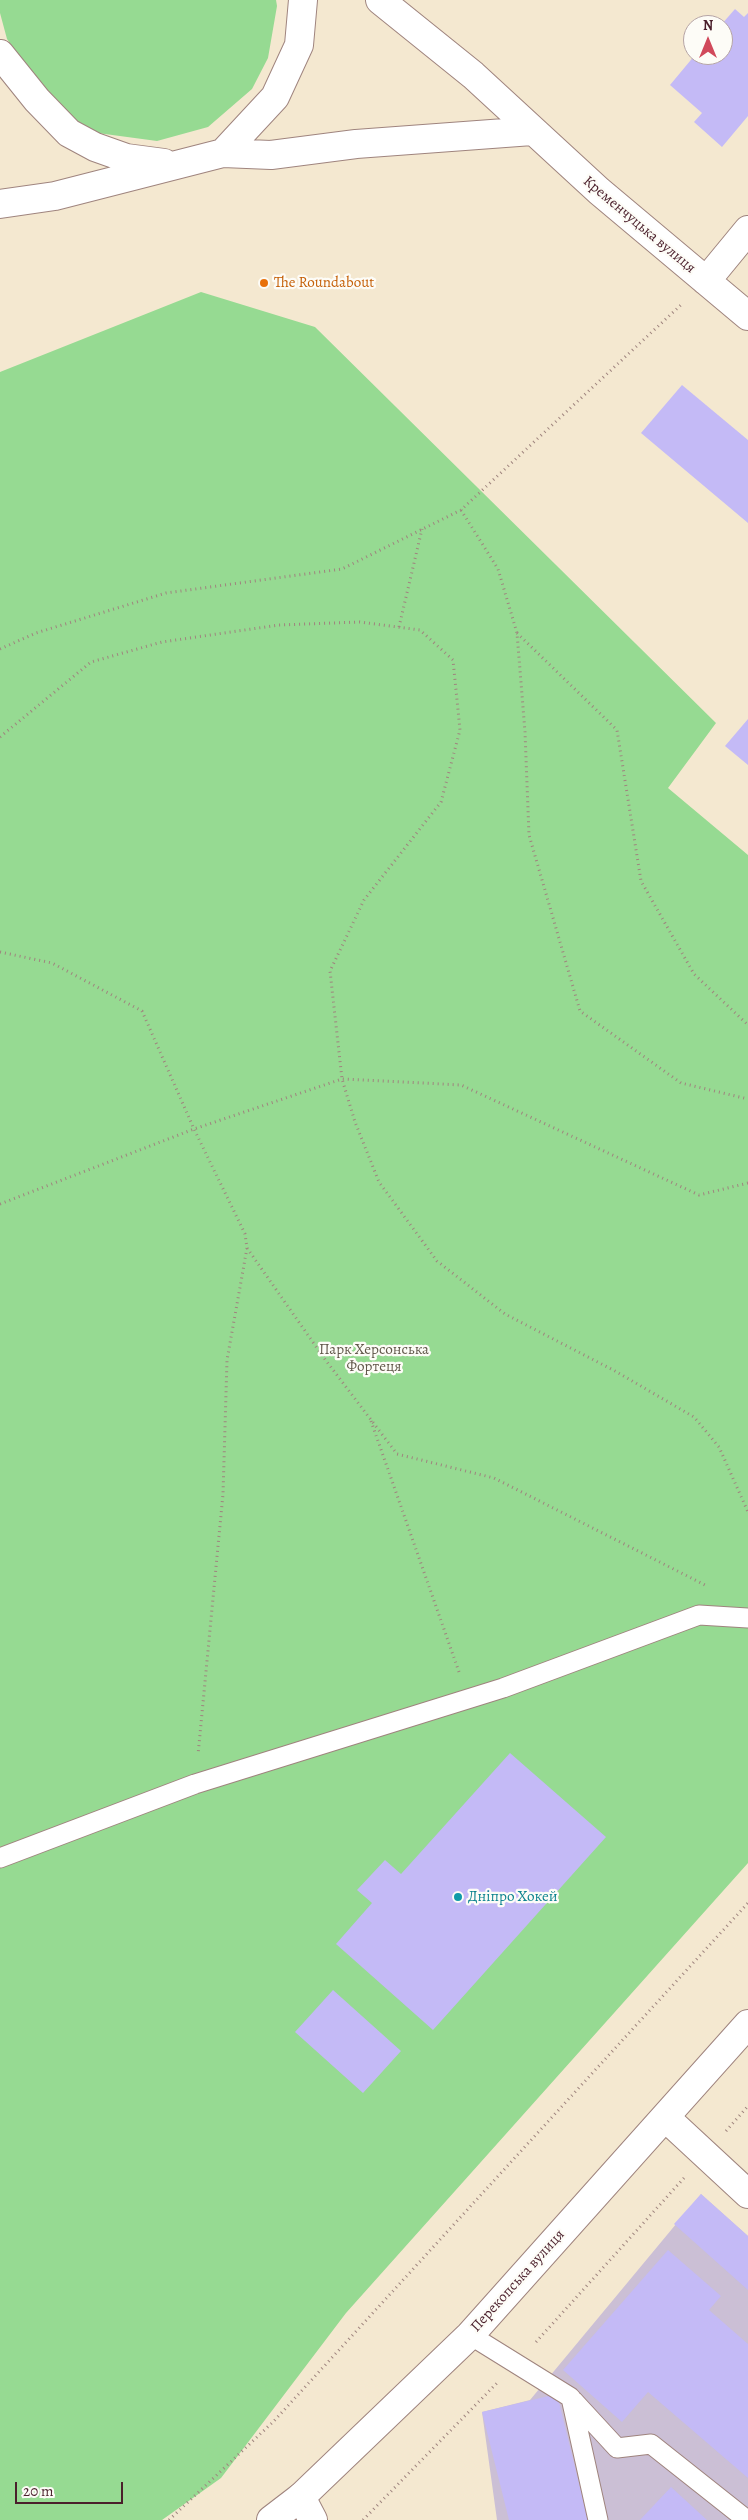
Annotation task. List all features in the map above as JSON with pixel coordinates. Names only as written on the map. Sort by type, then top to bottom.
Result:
[{"type":"street","points":[[223,153],[275,97],[299,45],[303,0]]},
{"type":"street","name":"Кременчуцька вулиця","points":[[380,0],[473,75],[599,191],[748,316]]},
{"type":"street","points":[[0,54],[37,100],[69,133],[95,147],[126,158],[176,165]]},
{"type":"street","points":[[0,204],[55,196],[223,153],[271,155],[356,144],[532,131]]},
{"type":"street","points":[[706,281],[748,230]]},
{"type":"street","name":"Перекопська вулиця","points":[[271,2520],[307,2509],[470,2335],[666,2118],[748,2024]]},
{"type":"street","points":[[666,2118],[748,2194]]},
{"type":"lane","points":[[0,1858],[195,1784],[468,1699],[699,1615],[748,1618]]},
{"type":"lane","points":[[470,2335],[570,2397],[617,2448],[651,2444],[747,2520]]},
{"type":"lane","points":[[570,2397],[598,2520]]},
{"type":"path","points":[[0,649],[36,633],[166,593],[342,569],[461,510],[706,281]]},
{"type":"path","points":[[461,510],[498,569],[517,633],[529,835],[580,1011],[681,1083],[748,1099]]},
{"type":"path","points":[[399,627],[422,529]]},
{"type":"path","points":[[0,737],[91,662],[162,642],[279,625],[360,622],[420,630],[453,660],[460,730],[441,802],[364,900],[330,971],[342,1079],[355,1122],[379,1182],[437,1261],[505,1314],[615,1371],[694,1417],[719,1447],[748,1512]]},
{"type":"path","points":[[517,633],[617,730],[641,881],[694,974],[748,1025]]},
{"type":"path","points":[[0,952],[52,963],[142,1011],[194,1129],[245,1234],[247,1248],[227,1360],[223,1494],[195,1784]]},
{"type":"path","points":[[0,1204],[194,1129],[342,1079],[461,1085],[699,1195],[748,1183]]},
{"type":"path","points":[[247,1248],[397,1454],[494,1478],[714,1589]]},
{"type":"path","points":[[370,1418],[468,1699]]},
{"type":"path","points":[[170,2520],[274,2421],[748,1903]]},
{"type":"path","points":[[363,2520],[516,2363],[705,2156],[748,2106]]},
{"type":"shaded area","points":[[701,2194],[748,2236],[748,2520],[497,2520],[482,2412],[530,2400]]},
{"type":"green space","points":[[0,0],[276,0],[277,6],[268,58],[252,89],[208,127],[157,141],[90,132],[50,101],[7,39],[0,13]]},
{"type":"green space","name":"Парк Херсонська Фортеця","points":[[201,292],[315,327],[716,723],[668,788],[748,855],[748,1863],[346,2313],[221,2478],[162,2520],[0,2520],[0,372]]},
{"type":"building","points":[[735,9],[744,17],[748,13],[748,116],[722,147],[694,122],[702,113],[670,85],[687,65],[733,65],[733,15],[730,15]]},
{"type":"building","points":[[682,385],[748,440],[748,523],[641,433]]},
{"type":"building","points":[[748,719],[748,765],[725,746]]},
{"type":"building","name":"Дніпро Хокей","points":[[510,1753],[606,1837],[433,2030],[336,1944],[372,1903],[357,1890],[385,1860],[401,1874]]},
{"type":"building","points":[[333,1990],[401,2051],[363,2093],[295,2032]]},
{"type":"building","points":[[701,2194],[748,2236],[748,2290],[674,2224]]},
{"type":"building","points":[[668,2250],[721,2296],[709,2310],[748,2344],[748,2478],[648,2392],[622,2422],[563,2370]]},
{"type":"building","points":[[557,2394],[588,2520],[509,2520],[482,2412]]},
{"type":"building","points":[[671,2487],[707,2520],[640,2520]]},
{"type":"place","name":"The Roundabout","points":[[264,283]]},
{"type":"place","name":"Дніпро Хокей","points":[[458,1897]]}]
